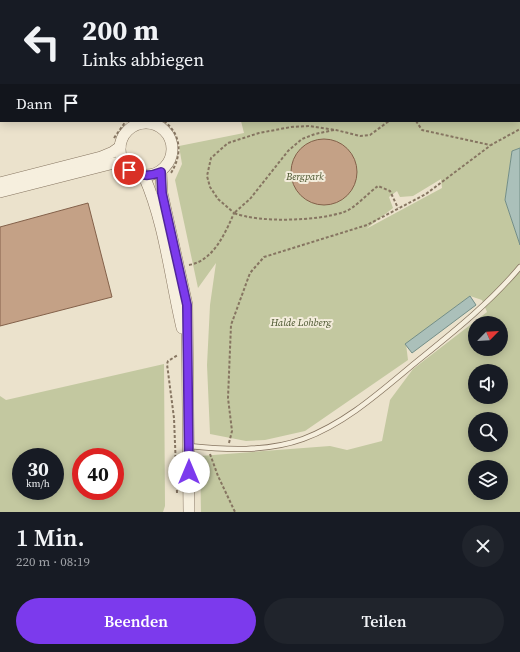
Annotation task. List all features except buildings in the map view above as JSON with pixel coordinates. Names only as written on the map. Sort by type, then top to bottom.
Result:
[{"type":"street","points":[[0,183],[101,157],[113,152],[120,147],[125,135],[135,126],[143,123],[160,127],[167,133],[171,140],[173,149],[167,166],[161,172],[144,176],[129,170],[124,163],[120,147]]},
{"type":"street","points":[[0,192],[114,163],[124,163]]},
{"type":"street","points":[[161,172],[162,193],[187,305],[189,512]]},
{"type":"street","points":[[144,176],[152,194],[170,265],[188,349]]},
{"type":"lane","points":[[188,446],[209,448],[260,448],[302,439],[326,428],[355,412],[475,315],[506,284],[520,267]]},
{"type":"path","points":[[388,122],[370,135],[360,136],[336,130],[308,126],[291,127],[238,140],[228,143],[212,158],[207,176],[210,187],[218,199],[234,213],[243,217],[295,220],[345,212],[378,186],[390,191],[398,208]]},
{"type":"path","points":[[417,122],[422,130],[491,146]]},
{"type":"path","points":[[224,448],[230,442],[232,431],[228,398],[231,325],[250,273],[264,257],[367,225],[426,194],[491,146],[520,129]]},
{"type":"path","points":[[189,265],[200,263],[216,247],[227,230],[234,213],[250,199],[288,151],[302,139],[315,134],[336,130]]},
{"type":"path","points":[[178,496],[174,418],[167,364],[168,361],[188,349]]},
{"type":"path","points":[[209,448],[218,476],[235,512]]},
{"type":"green space","name":"Halde Lohberg","points":[[241,122],[520,122],[520,148],[512,151],[505,200],[520,245],[520,512],[201,512],[200,456],[330,446],[347,450],[382,441],[390,400],[413,369],[468,327],[468,356],[508,356],[508,316],[482,316],[487,312],[482,300],[470,296],[406,344],[408,360],[305,431],[265,440],[246,441],[210,434],[207,365],[210,305],[216,263],[198,288],[175,180],[182,164],[179,146],[244,133]],"holes":[[[441,179],[442,188],[366,229],[393,208],[389,197],[397,191],[400,197],[413,196]]]},
{"type":"green space","points":[[164,364],[165,506],[163,512],[0,512],[0,396],[6,400]]},
{"type":"water","points":[[520,148],[520,245],[505,200],[512,151]]},
{"type":"water","points":[[470,296],[476,305],[412,353],[405,344]]},
{"type":"route","points":[[129,170],[144,176],[161,172],[162,193],[187,305],[189,472]]},
{"type":"park label","name":"Bergpark","points":[[305,176]]}]
